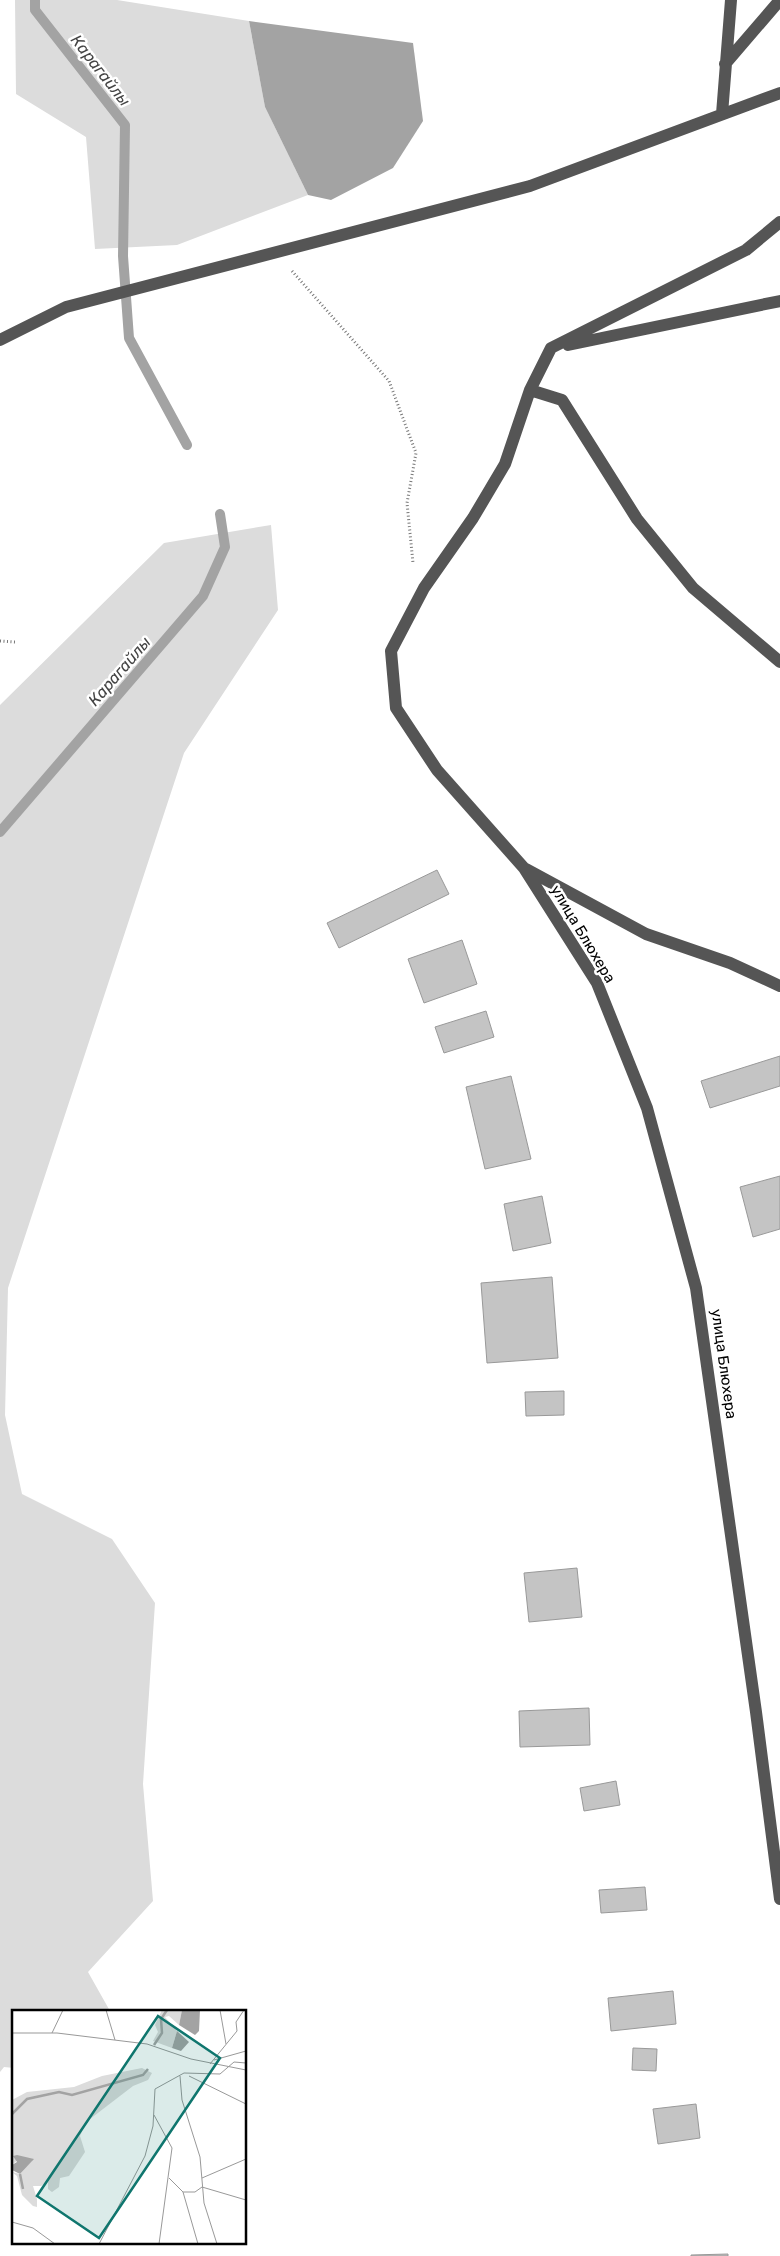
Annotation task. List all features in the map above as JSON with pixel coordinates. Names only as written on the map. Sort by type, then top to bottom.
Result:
[{"type":"street","points":[[722,114],[731,0]]},
{"type":"street","points":[[725,64],[780,0]]},
{"type":"street","points":[[0,340],[66,307],[530,186],[780,93]]},
{"type":"street","points":[[780,222],[746,250],[551,348],[530,390],[505,464],[473,518],[424,588],[391,651],[396,708],[437,770],[524,868],[646,934],[730,963],[780,986]]},
{"type":"street","points":[[551,348],[780,301]]},
{"type":"street","points":[[530,390],[562,400],[636,519],[687,580],[780,662]]},
{"type":"street","name":"улица Блюхера","points":[[524,868],[597,983],[647,1108],[696,1288],[755,1702],[780,1899]]},
{"type":"path","points":[[275,252],[389,381],[416,453],[407,503],[415,606]]},
{"type":"path","points":[[0,641],[15,642]]},
{"type":"shaded area","points":[[15,0],[117,0],[249,21],[265,107],[308,195],[177,245],[95,249],[86,137],[16,94]]},
{"type":"shaded area","points":[[249,21],[413,43],[423,121],[393,168],[331,200],[308,195],[265,107]]},
{"type":"shaded area","points":[[271,525],[278,610],[184,753],[8,1288],[5,1415],[22,1494],[112,1539],[155,1603],[143,1784],[153,1901],[88,1972],[109,2010],[12,2010],[12,2068],[4,2067],[0,2072],[0,705],[164,543]]},
{"type":"building","points":[[437,870],[449,894],[339,948],[327,923]]},
{"type":"building","points":[[462,940],[477,984],[424,1003],[408,959]]},
{"type":"building","points":[[486,1011],[494,1037],[444,1053],[435,1027]]},
{"type":"building","points":[[780,1056],[780,1086],[710,1108],[701,1081]]},
{"type":"building","points":[[511,1076],[531,1159],[485,1169],[466,1087]]},
{"type":"building","points":[[780,1176],[780,1229],[753,1237],[740,1187]]},
{"type":"building","points":[[542,1196],[551,1243],[513,1251],[504,1204]]},
{"type":"building","points":[[552,1277],[558,1358],[487,1363],[481,1283]]},
{"type":"building","points":[[564,1391],[564,1415],[526,1416],[525,1392]]},
{"type":"building","points":[[577,1568],[582,1617],[529,1622],[524,1573]]},
{"type":"building","points":[[589,1708],[590,1745],[520,1747],[519,1711]]},
{"type":"building","points":[[616,1781],[620,1805],[584,1811],[580,1788]]},
{"type":"building","points":[[645,1887],[647,1910],[601,1913],[599,1890]]},
{"type":"building","points":[[673,1991],[676,2024],[611,2031],[608,1998]]},
{"type":"building","points":[[633,2048],[657,2049],[656,2071],[632,2070]]},
{"type":"building","points":[[696,2104],[700,2138],[658,2144],[653,2109]]},
{"type":"building","points":[[728,2254],[728,2256],[691,2256],[691,2255]]},
{"type":"waterway","name":"Карагайлы","points":[[35,0],[35,10],[125,125],[123,256],[129,338],[187,445]]},
{"type":"waterway","name":"Карагайлы","points":[[0,832],[203,596],[225,547],[220,514]]}]
